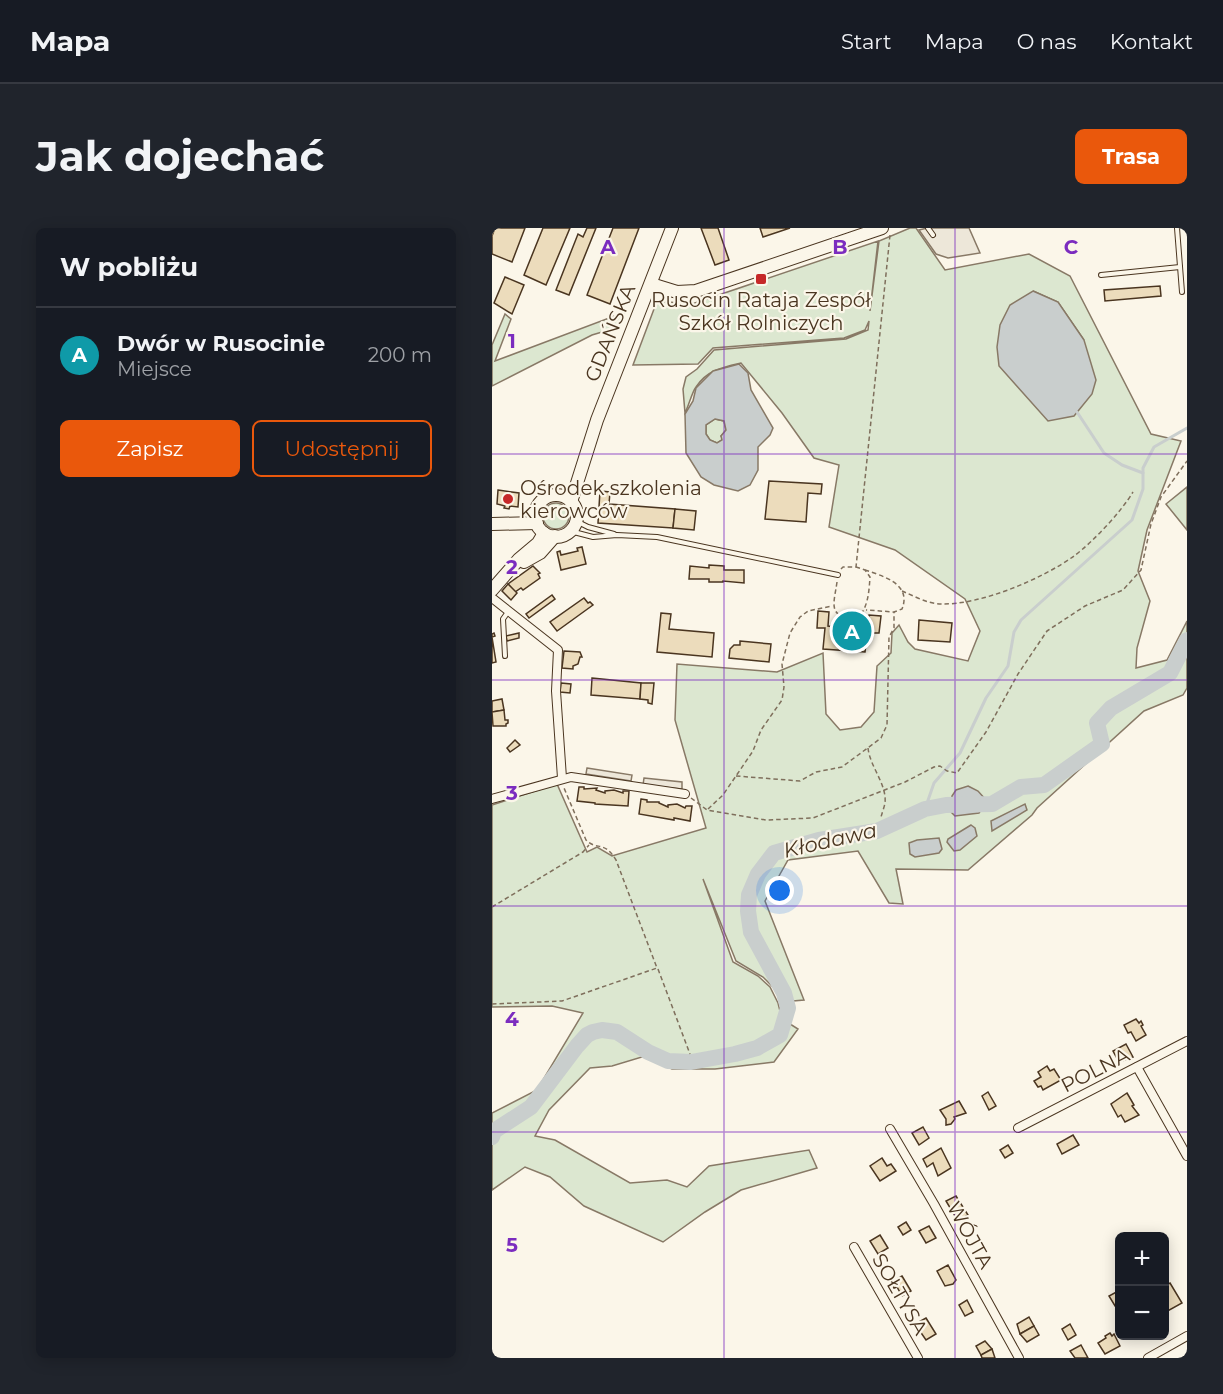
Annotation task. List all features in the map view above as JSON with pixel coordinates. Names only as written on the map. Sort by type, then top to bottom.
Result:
[{"type":"street","name":"GDAŃSKA","points":[[571,502],[585,453],[672,228]]},
{"type":"street","points":[[651,284],[677,292],[696,291],[886,233]]},
{"type":"street","name":"GDAŃSKA","points":[[559,495],[585,453]]},
{"type":"street","points":[[492,590],[508,572],[540,553],[543,526],[538,505],[544,499],[559,495],[571,502],[576,511],[573,526],[560,536],[543,526],[496,523]]},
{"type":"street","points":[[492,598],[558,650],[556,691],[562,778]]},
{"type":"street","points":[[492,799],[571,777],[685,794]]},
{"type":"street","name":"POLNA","points":[[1018,1128],[1187,1041]]},
{"type":"street","points":[[1137,1067],[1187,1156]]},
{"type":"street","name":"WÓJTA","points":[[890,1129],[1019,1358]]},
{"type":"street","name":"SOŁTYSA","points":[[854,1247],[918,1358]]},
{"type":"street","points":[[1148,1358],[1187,1336]]},
{"type":"lane","points":[[928,228],[933,235]]},
{"type":"lane","points":[[1177,228],[1182,292]]},
{"type":"lane","points":[[1101,275],[1180,267]]},
{"type":"lane","points":[[1181,282],[1187,282]]},
{"type":"lane","points":[[573,526],[593,537],[617,535],[657,537],[838,575]]},
{"type":"lane","points":[[573,526],[588,527],[617,535]]},
{"type":"lane","points":[[505,656],[503,619],[508,612]]},
{"type":"path","points":[[856,567],[886,233]]},
{"type":"path","points":[[685,794],[707,810],[766,820],[813,818],[884,791],[934,767],[940,766],[947,771],[957,773],[986,732],[1018,674],[1047,631],[1085,606],[1124,591],[1141,570],[1151,524],[1161,497],[1187,461]]},
{"type":"path","points":[[902,591],[938,604],[954,604],[986,597],[1024,582],[1075,555],[1125,505],[1133,492]]},
{"type":"path","points":[[865,570],[870,577],[865,610],[855,620],[842,618],[836,613],[834,606],[838,575],[843,567],[856,567],[865,570],[894,580],[902,591],[905,603],[902,609],[894,612],[865,610]]},
{"type":"path","points":[[707,810],[723,795],[736,776],[753,750],[760,730],[782,700],[784,687],[782,664],[790,633],[800,617],[808,611],[834,606]]},
{"type":"path","points":[[736,776],[800,781],[816,772],[842,767],[881,738],[887,725],[889,637],[894,628],[894,612]]},
{"type":"path","points":[[868,747],[869,758],[884,791],[885,803],[881,817]]},
{"type":"path","points":[[562,778],[582,831],[590,844],[605,847],[616,860],[690,1054]]},
{"type":"path","points":[[492,907],[583,852],[590,844]]},
{"type":"path","points":[[492,1004],[562,1001],[657,968]]},
{"type":"green space","points":[[910,228],[916,228],[945,270],[1029,254],[1070,276],[1151,434],[1181,441],[1147,530],[1138,571],[1150,601],[1137,648],[1136,668],[1167,660],[1187,621],[1187,688],[1183,695],[1144,711],[1032,815],[968,870],[896,869],[903,904],[889,903],[858,851],[788,860],[765,901],[804,1000],[781,1002],[774,988],[763,977],[736,961],[703,879],[733,962],[758,976],[770,987],[778,1003],[781,1015],[779,1017],[798,1029],[774,1062],[715,1069],[672,1069],[645,1056],[612,1066],[590,1068],[549,1110],[535,1136],[555,1140],[630,1183],[667,1180],[687,1187],[709,1166],[809,1150],[817,1168],[741,1190],[663,1242],[584,1206],[550,1177],[525,1167],[492,1190],[492,1113],[537,1090],[583,1013],[552,1006],[492,1007],[492,805],[557,784],[587,852],[597,847],[612,856],[706,828],[675,720],[677,664],[777,672],[823,653],[826,714],[840,730],[861,727],[874,712],[877,666],[891,653],[892,633],[899,625],[908,642],[915,649],[968,661],[980,631],[965,599],[895,550],[829,527],[839,465],[814,458],[782,413],[741,363],[710,373],[700,381],[685,413],[683,389],[686,377],[697,369],[714,350],[846,339],[868,330],[869,321],[865,330],[844,338],[713,348],[698,364],[633,365],[657,301],[692,304],[878,241],[870,311],[879,241]],"holes":[[[1033,291],[1058,302],[1084,340]]]},
{"type":"green space","points":[[625,312],[619,327],[592,335],[492,386],[492,345],[505,314],[511,319],[495,361]]},
{"type":"green space","points":[[715,419],[724,421],[726,430],[721,436],[723,439],[717,443],[710,440],[706,434],[706,425]]},
{"type":"green space","points":[[1187,487],[1187,530],[1166,504]]},
{"type":"green space","points":[[556,503],[565,507],[569,516],[565,525],[556,529],[547,525],[543,516],[547,507]]},
{"type":"shaded area","points":[[969,228],[980,253],[948,258],[936,254],[919,230]]},
{"type":"shaded area","points":[[1033,291],[1058,302],[1084,340],[1096,380],[1092,394],[1074,416],[1048,421],[999,366],[997,347],[1000,325],[1010,305]]},
{"type":"shaded area","points":[[739,364],[748,373],[751,390],[773,428],[770,435],[758,447],[758,470],[750,485],[738,491],[714,485],[701,477],[686,453],[685,414],[693,401],[696,388],[713,371]],"holes":[[[715,419],[724,421],[726,430],[721,436],[722,440],[717,443],[710,440],[706,434],[706,425]]]},
{"type":"shaded area","points":[[587,768],[632,775],[631,781],[586,774]]},
{"type":"shaded area","points":[[644,778],[682,782],[682,789],[643,785]]},
{"type":"shaded area","points":[[968,786],[978,791],[987,801],[979,813],[955,816],[951,812],[952,796],[956,790]]},
{"type":"shaded area","points":[[1025,804],[1027,810],[992,831],[991,821]]},
{"type":"shaded area","points":[[971,825],[975,828],[977,836],[960,850],[954,851],[947,842],[948,839]]},
{"type":"shaded area","points":[[939,838],[942,849],[939,853],[915,857],[910,854],[909,843]]},
{"type":"building","points":[[495,228],[525,228],[512,262],[492,254],[492,236]]},
{"type":"building","points":[[543,228],[570,228],[546,285],[524,275]]},
{"type":"building","points":[[587,228],[596,228],[569,295],[556,290],[578,234],[583,237]]},
{"type":"building","points":[[613,228],[639,228],[610,304],[587,295]]},
{"type":"building","points":[[701,228],[718,228],[729,260],[715,265]]},
{"type":"building","points":[[760,228],[790,228],[763,237]]},
{"type":"building","points":[[505,277],[524,285],[512,314],[494,303]]},
{"type":"building","points":[[1160,286],[1161,296],[1105,301],[1104,290]]},
{"type":"building","points":[[769,481],[822,484],[821,494],[808,493],[806,522],[765,519]]},
{"type":"building","name":"Ośrodek szkolenia kierowców","points":[[498,490],[519,493],[518,507],[510,506],[509,509],[497,504]]},
{"type":"building","points":[[600,491],[610,492],[609,504],[675,509],[673,528],[598,523]]},
{"type":"building","points":[[675,509],[696,511],[694,530],[673,528]]},
{"type":"building","points":[[582,547],[586,564],[561,570],[557,552],[560,551],[561,555],[578,551],[577,548]]},
{"type":"building","points":[[709,565],[724,566],[724,570],[744,570],[744,583],[689,579],[690,566],[709,568]]},
{"type":"building","points":[[533,566],[540,573],[538,574],[540,578],[523,590],[521,588],[515,592],[508,584]]},
{"type":"building","points":[[508,584],[517,593],[511,600],[502,591]]},
{"type":"building","points":[[552,595],[555,599],[529,618],[526,614]]},
{"type":"building","points":[[584,598],[593,605],[557,631],[550,622]]},
{"type":"building","points":[[818,611],[829,612],[828,626],[867,630],[869,615],[881,616],[879,633],[873,633],[872,636],[867,635],[865,652],[823,649],[825,628],[817,628]]},
{"type":"building","points":[[661,613],[671,614],[669,629],[714,633],[712,657],[657,652]]},
{"type":"building","points":[[919,620],[952,623],[950,642],[918,640]]},
{"type":"building","points":[[519,633],[519,638],[507,641],[506,636]]},
{"type":"building","points":[[492,637],[496,662],[492,663]]},
{"type":"building","points":[[740,641],[771,644],[769,662],[729,658],[730,649],[734,645],[740,645]]},
{"type":"building","points":[[564,651],[580,652],[582,657],[573,669],[562,668]]},
{"type":"building","points":[[592,678],[641,683],[640,699],[591,695]]},
{"type":"building","points":[[561,683],[571,684],[570,693],[560,692]]},
{"type":"building","points":[[641,683],[654,683],[652,704],[648,703],[648,700],[640,699]]},
{"type":"building","points":[[502,699],[504,710],[492,712],[492,701]]},
{"type":"building","points":[[504,710],[505,720],[508,720],[506,726],[493,726],[492,712]]},
{"type":"building","points":[[515,740],[520,745],[510,752],[507,748]]},
{"type":"building","points":[[579,787],[597,788],[596,790],[605,793],[605,791],[614,790],[623,793],[623,791],[629,791],[628,806],[577,801]]},
{"type":"building","points":[[641,799],[647,802],[659,802],[668,807],[668,805],[677,804],[685,808],[692,806],[690,821],[639,814]]},
{"type":"building","points":[[1136,1019],[1139,1023],[1141,1021],[1146,1035],[1136,1041],[1124,1025]]},
{"type":"building","points":[[1126,1044],[1133,1057],[1119,1062],[1113,1051]]},
{"type":"building","points":[[1047,1066],[1050,1071],[1054,1069],[1061,1080],[1043,1090],[1034,1081],[1041,1077],[1038,1072]]},
{"type":"building","points":[[988,1092],[996,1106],[989,1110],[982,1096]]},
{"type":"building","points":[[1127,1093],[1134,1105],[1132,1106],[1139,1115],[1125,1122],[1121,1115],[1118,1117],[1111,1104]]},
{"type":"building","points":[[959,1101],[966,1113],[954,1117],[951,1124],[946,1125],[946,1119],[940,1110]]},
{"type":"building","points":[[923,1127],[929,1138],[919,1145],[912,1133]]},
{"type":"building","points":[[1073,1135],[1079,1145],[1062,1154],[1057,1144]]},
{"type":"building","points":[[1008,1145],[1013,1153],[1005,1158],[1000,1150]]},
{"type":"building","points":[[941,1148],[951,1168],[938,1176],[933,1163],[927,1167],[923,1159]]},
{"type":"building","points":[[882,1158],[887,1166],[891,1164],[896,1171],[880,1181],[870,1166]]},
{"type":"building","points":[[956,1196],[968,1215],[958,1221],[946,1201]]},
{"type":"building","points":[[906,1222],[911,1230],[903,1235],[898,1227]]},
{"type":"building","points":[[929,1226],[936,1238],[926,1243],[919,1231]]},
{"type":"building","points":[[880,1235],[888,1248],[878,1254],[870,1241]]},
{"type":"building","points":[[948,1265],[956,1280],[953,1284],[945,1286],[937,1271]]},
{"type":"building","points":[[902,1276],[911,1291],[902,1296],[891,1282]]},
{"type":"building","points":[[1169,1284],[1182,1303],[1169,1310],[1169,1286]]},
{"type":"building","points":[[1115,1293],[1115,1306],[1109,1296]]},
{"type":"building","points":[[967,1300],[973,1312],[965,1316],[959,1305]]},
{"type":"building","points":[[1029,1317],[1034,1326],[1020,1334],[1017,1324]]},
{"type":"building","points":[[926,1318],[936,1334],[926,1340],[915,1324]]},
{"type":"building","points":[[1070,1324],[1076,1335],[1068,1340],[1062,1329]]},
{"type":"building","points":[[1034,1326],[1039,1335],[1027,1342],[1020,1334]]},
{"type":"building","points":[[1110,1333],[1112,1336],[1114,1334],[1120,1346],[1105,1354],[1098,1343],[1106,1338],[1105,1336]]},
{"type":"building","points":[[985,1341],[992,1349],[981,1355],[976,1346]]},
{"type":"building","points":[[1081,1345],[1088,1358],[1075,1358],[1070,1351]]},
{"type":"building","points":[[992,1349],[995,1358],[982,1358],[981,1355]]},
{"type":"waterway","points":[[1077,412],[1104,453],[1122,465],[1143,473]]},
{"type":"waterway","name":"Kłodawa","points":[[925,809],[934,783],[960,753],[986,698],[1008,666],[1014,632],[1021,620],[1132,520],[1143,489],[1143,468],[1154,447],[1187,428]]},
{"type":"waterway","name":"Kłodawa","points":[[492,1137],[494,1131],[531,1107],[577,1046],[593,1032],[602,1030],[617,1032],[648,1052],[668,1061],[691,1062],[757,1048],[780,1035],[788,1008],[784,993],[751,932],[748,911],[749,895],[758,874],[774,853],[819,840],[877,831],[925,809],[946,805],[992,804],[1021,787],[1044,785],[1102,744],[1097,723],[1111,708],[1170,673],[1187,640]]},
{"type":"place","name":"Rusocin Rataja Zespół Szkół Rolniczych","points":[[761,279]]},
{"type":"place","name":"Ośrodek szkolenia kierowców","points":[[508,499]]},
{"type":"place","name":"Dwór w Rusocinie","points":[[852,631]]}]
